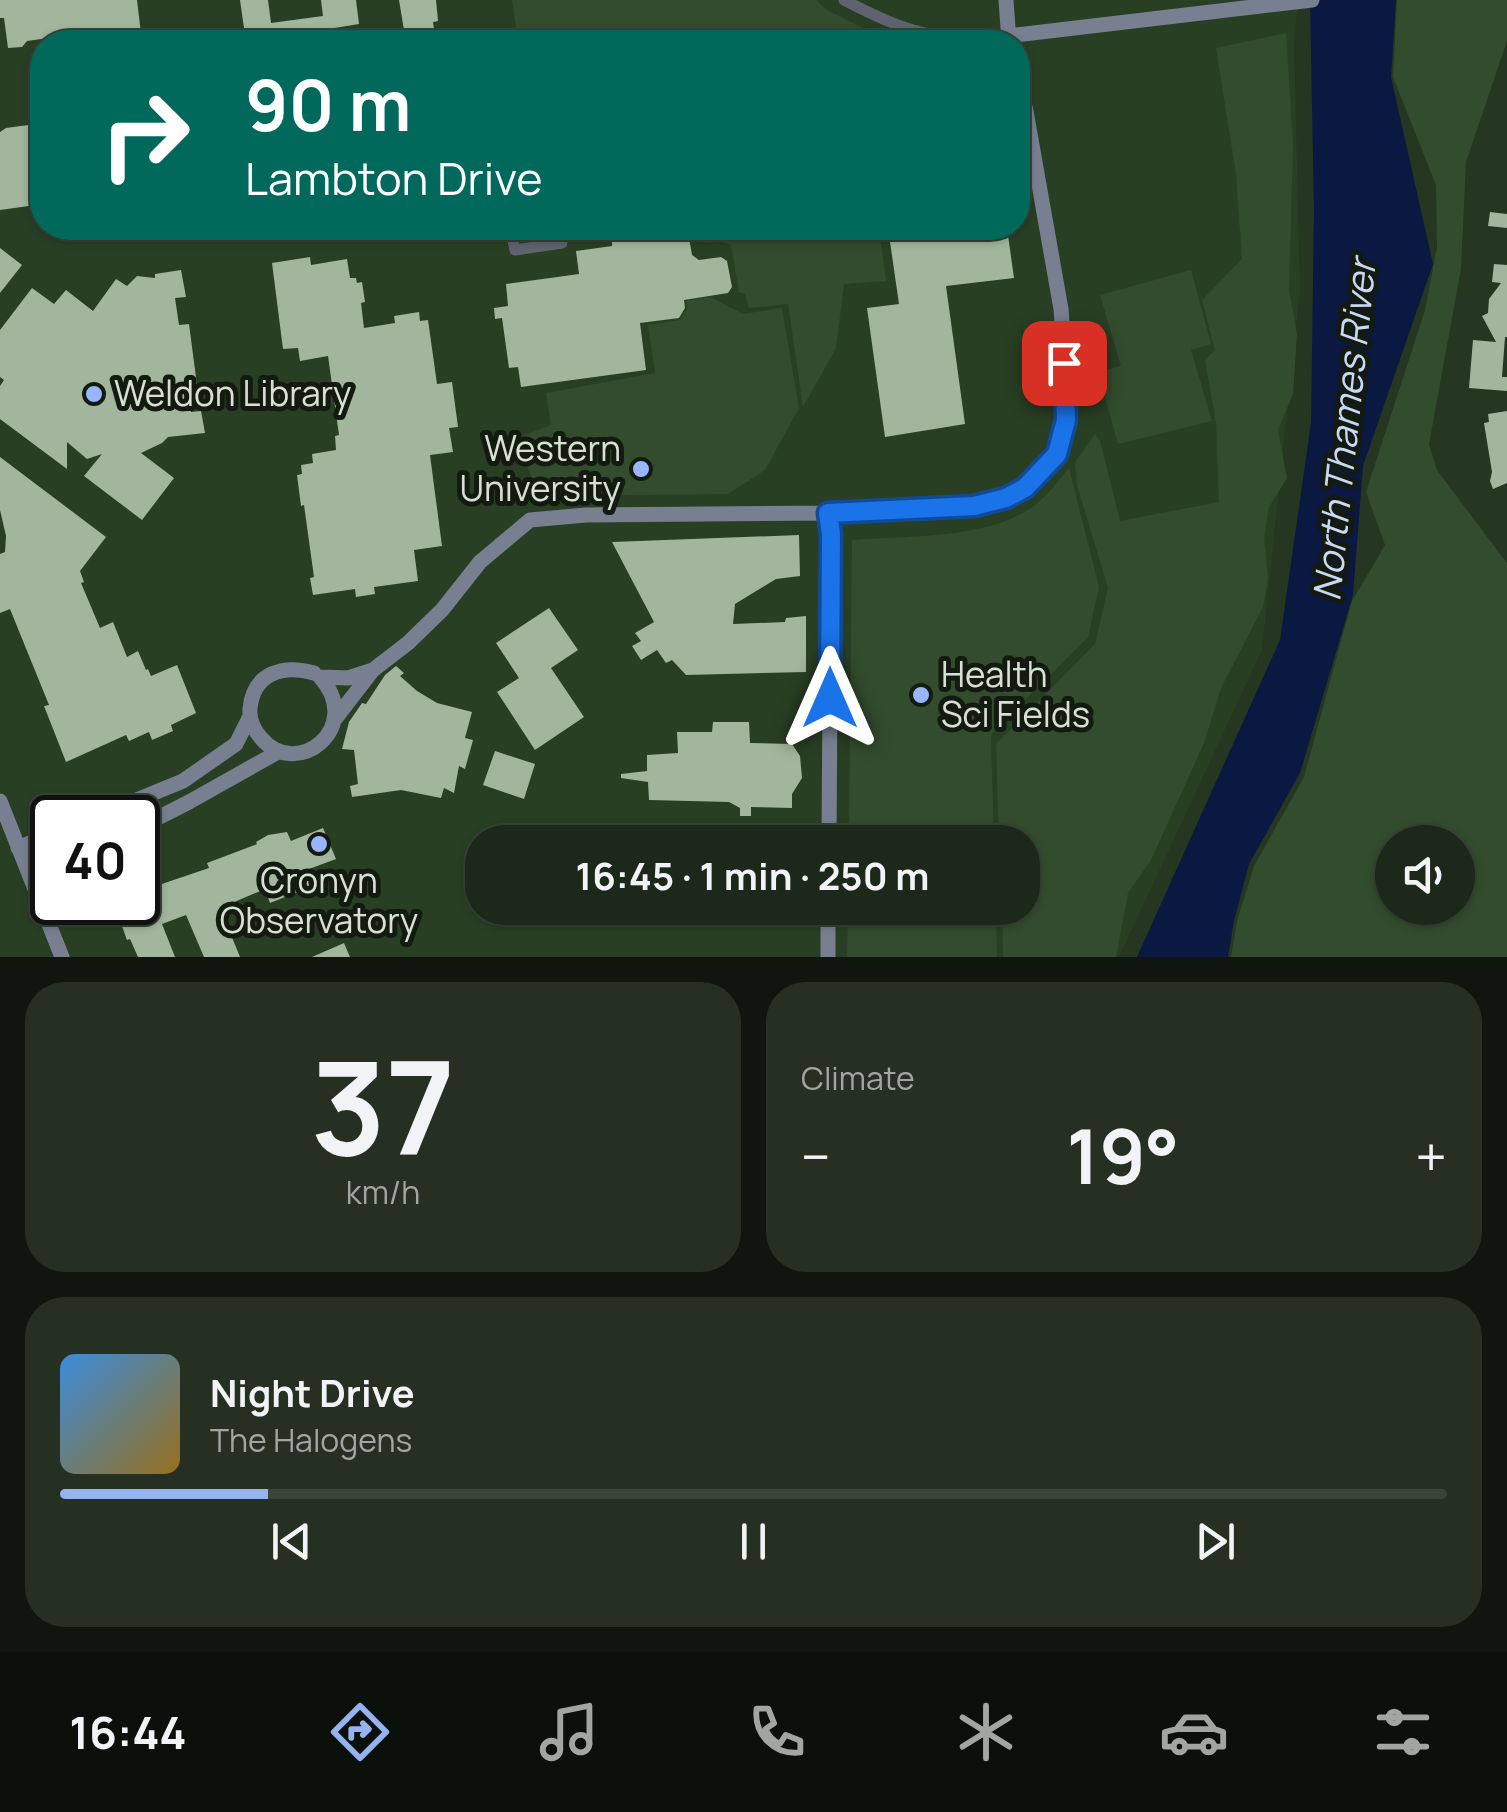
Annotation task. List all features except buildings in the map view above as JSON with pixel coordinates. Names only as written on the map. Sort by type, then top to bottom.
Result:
[{"type":"street","points":[[844,0],[895,25],[915,30]]},
{"type":"street","points":[[1006,0],[1008,30]]},
{"type":"street","points":[[1030,36],[1312,0]]},
{"type":"street","points":[[250,716],[263,742],[278,752],[299,754],[313,749],[330,734],[336,718],[373,670],[408,643],[442,610],[480,562],[530,520],[586,515],[828,513],[974,506],[1006,498],[1025,488],[1057,454],[1066,420],[1060,309],[1030,134]]},
{"type":"street","points":[[513,240],[515,250],[562,240]]},
{"type":"street","points":[[828,513],[828,825]]},
{"type":"street","points":[[150,795],[182,782],[236,744],[250,716],[254,692],[264,678],[291,668],[348,678],[373,670]]},
{"type":"street","points":[[317,675],[329,687],[336,704],[336,718]]},
{"type":"street","points":[[160,817],[278,752]]},
{"type":"street","points":[[0,802],[30,876]]},
{"type":"street","points":[[18,848],[30,843]]},
{"type":"street","points":[[49,925],[62,957]]},
{"type":"street","points":[[828,925],[828,957]]},
{"type":"shaded area","name":"Western University","points":[[0,0],[1298,0],[1294,43],[1300,289],[1262,650],[1119,957],[0,957]]},
{"type":"shaded area","points":[[512,0],[816,0],[827,10],[867,30],[516,30]]},
{"type":"shaded area","points":[[1397,0],[1507,0],[1507,41],[1466,162],[1461,269],[1429,444],[1437,470],[1507,563],[1507,957],[1231,957],[1237,921],[1254,866],[1304,777],[1352,601],[1385,545],[1366,492],[1425,310],[1437,247],[1436,185],[1393,77]]},
{"type":"shaded area","points":[[1286,33],[1293,144],[1289,290],[1297,334],[1293,394],[1278,430],[1287,478],[1269,507],[1264,538],[1268,578],[1263,607],[1221,688],[1204,743],[1151,860],[1128,893],[1116,957],[1003,957],[1002,925],[1040,925],[1040,825],[998,825],[996,744],[1095,644],[1108,588],[1077,485],[1075,462],[1095,434],[1120,521],[1219,502],[1216,423],[1205,360],[1215,350],[1202,300],[1242,259],[1236,174],[1216,48]]},
{"type":"shaded area","points":[[696,240],[881,240],[886,281],[844,284],[836,348],[803,407],[788,304],[749,308],[745,294],[739,292],[731,245]]},
{"type":"shaded area","points":[[1191,270],[1211,344],[1191,350],[1212,421],[1118,444],[1098,372],[1121,366],[1100,295]]},
{"type":"shaded area","points":[[710,297],[743,314],[782,308],[799,408],[765,470],[728,494],[539,496],[516,438],[551,425],[546,393],[655,373],[648,325],[680,320],[687,309],[686,301]]},
{"type":"shaded area","name":"Health Sci Fields","points":[[1069,468],[1099,587],[1088,637],[991,734],[994,825],[849,825],[852,540],[944,534],[990,526],[1031,508]]},
{"type":"shaded area","points":[[848,925],[996,925],[997,957],[847,957]]},
{"type":"water","name":"North Thames River","points":[[1310,0],[1396,0],[1391,77],[1433,264],[1363,466],[1353,595],[1300,773],[1249,864],[1228,957],[1137,957],[1280,640],[1311,423],[1314,211]]},
{"type":"place","name":"Weldon Library","points":[[94,394]]},
{"type":"place","name":"Western University","points":[[641,469]]},
{"type":"place","name":"Health Sci Fields","points":[[921,695]]},
{"type":"place","name":"Cronyn Observatory","points":[[319,844]]},
{"type":"route","points":[[830,698],[828,513],[974,506],[1006,498],[1025,488],[1057,454],[1066,420],[1064,363]]}]
